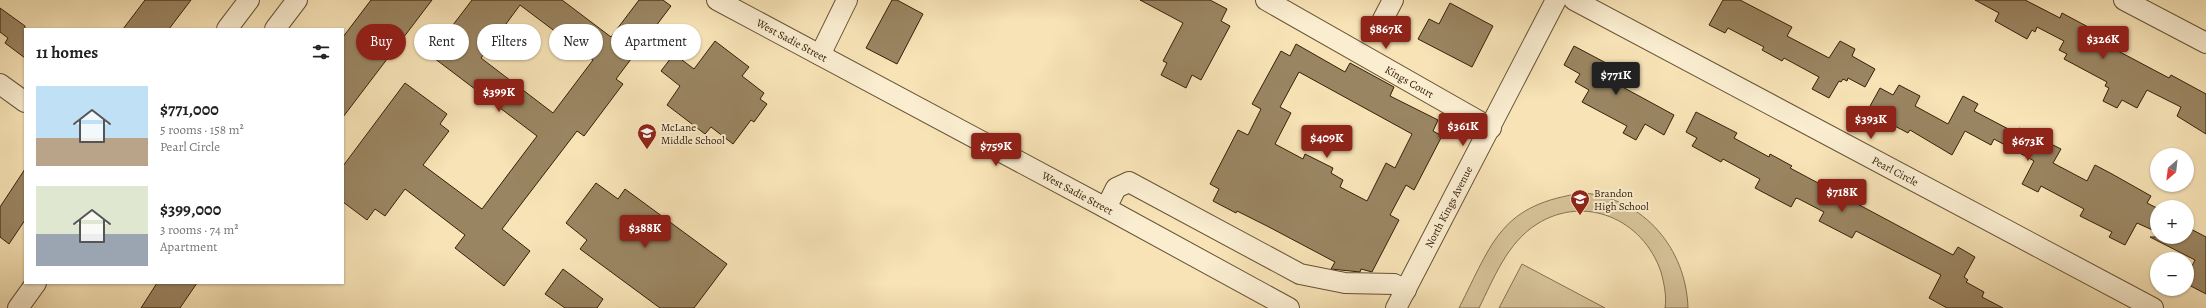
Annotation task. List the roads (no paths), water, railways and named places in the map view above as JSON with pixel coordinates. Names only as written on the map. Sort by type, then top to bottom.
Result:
[{"type":"street","points":[[228,28],[249,0]]},
{"type":"street","points":[[276,28],[297,0]]},
{"type":"street","name":"West Sadie Street","points":[[717,0],[1106,208],[1289,308]]},
{"type":"street","points":[[820,55],[847,0]]},
{"type":"street","name":"Kings Court","points":[[1266,0],[1491,128]]},
{"type":"street","points":[[1380,25],[1393,0]]},
{"type":"street","name":"North Kings Avenue","points":[[1396,308],[1491,128],[1556,0]]},
{"type":"street","name":"Pearl Circle","points":[[1574,0],[2153,308]]},
{"type":"street","points":[[2124,0],[2206,43]]},
{"type":"street","points":[[0,84],[24,101]]},
{"type":"street","points":[[1106,208],[1116,188],[1129,182],[1300,274],[1345,283],[1394,284],[1406,290]]},
{"type":"street","points":[[18,308],[35,284]]},
{"type":"place","name":"McLane Middle School","points":[[647,150]]},
{"type":"place","name":"Brandon High School","points":[[1580,216]]}]
